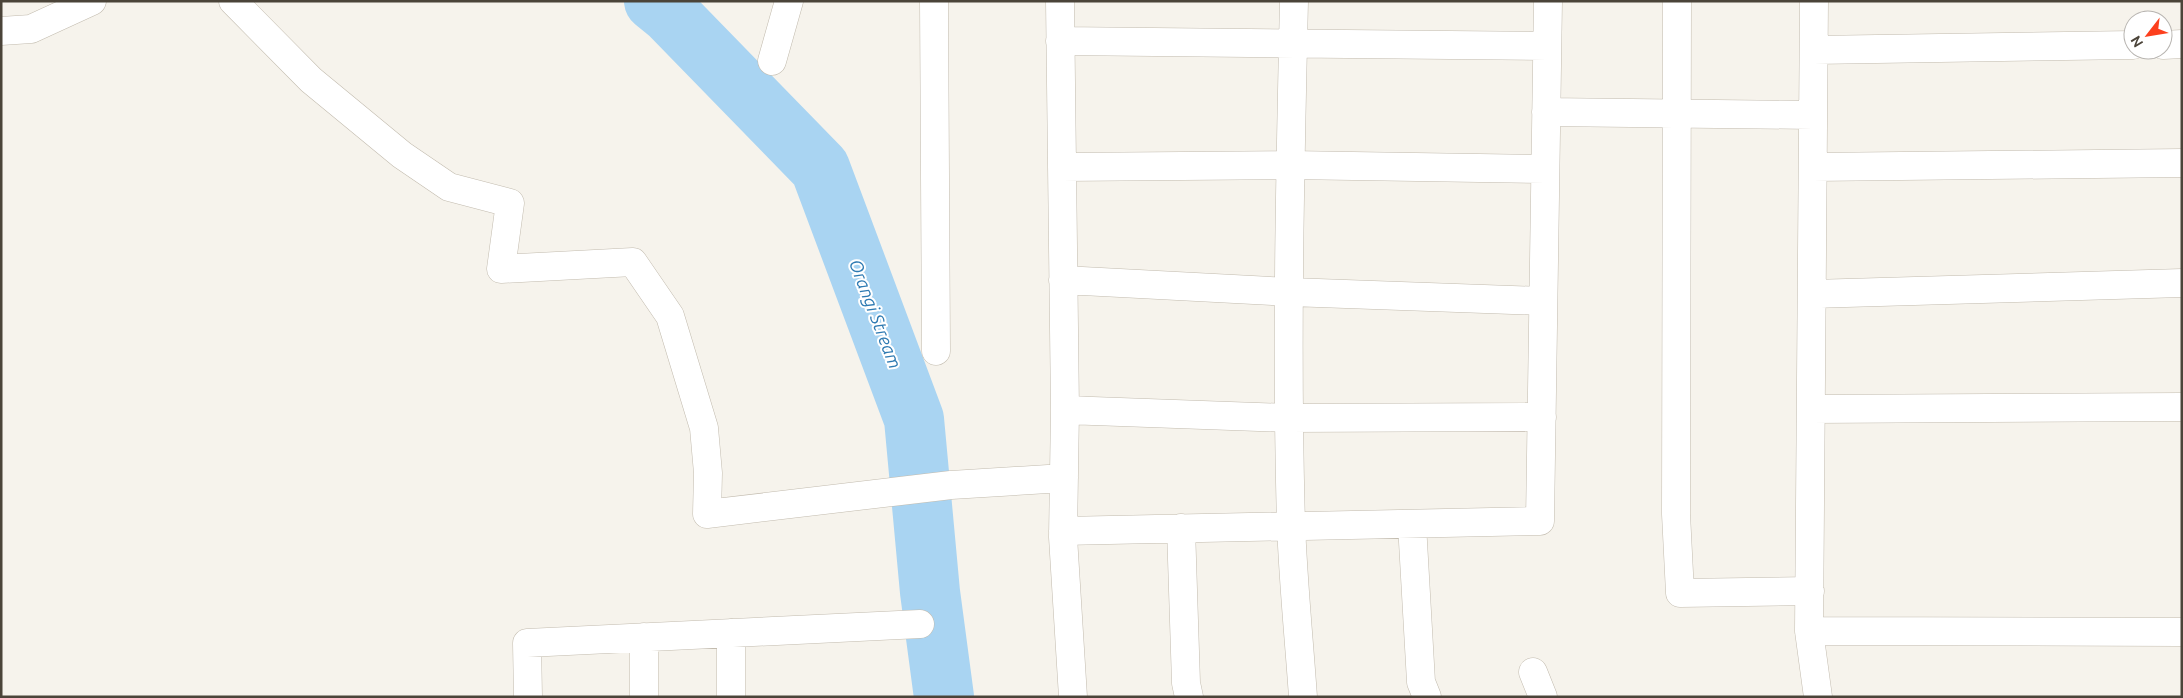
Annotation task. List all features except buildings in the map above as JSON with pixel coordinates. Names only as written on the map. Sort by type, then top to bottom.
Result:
[{"type":"street","points":[[1,31],[31,29],[92,1]]},
{"type":"street","points":[[233,1],[312,80],[402,156],[449,187],[510,203],[501,269],[632,262],[670,316],[702,419],[708,473],[707,514],[951,485],[1064,478]]},
{"type":"street","points":[[772,61],[789,1]]},
{"type":"street","points":[[934,1],[936,351]]},
{"type":"street","points":[[1060,1],[1065,410],[1063,531],[1073,697]]},
{"type":"street","points":[[1294,1],[1290,165],[1289,418],[1291,526],[1303,697]]},
{"type":"street","points":[[1063,531],[1540,521],[1548,1]]},
{"type":"street","points":[[1677,1],[1676,514],[1680,593],[1810,591]]},
{"type":"street","points":[[1814,1],[1809,631],[1818,697]]},
{"type":"street","points":[[1060,42],[1547,46]]},
{"type":"street","points":[[1814,50],[2123,45]]},
{"type":"street","points":[[1546,112],[1813,115]]},
{"type":"street","points":[[1813,167],[2182,163]]},
{"type":"street","points":[[1062,167],[1290,165],[1545,169]]},
{"type":"street","points":[[1063,280],[1290,292],[1543,300]]},
{"type":"street","points":[[1812,294],[2182,283]]},
{"type":"street","points":[[1811,409],[2182,407]]},
{"type":"street","points":[[1065,410],[1289,418],[1542,417]]},
{"type":"street","points":[[1412,524],[1421,682],[1427,697]]},
{"type":"street","points":[[1182,528],[1186,684],[1188,697]]},
{"type":"street","points":[[528,697],[527,642],[920,624]]},
{"type":"street","points":[[1809,631],[2182,632]]},
{"type":"street","points":[[731,633],[731,697]]},
{"type":"street","points":[[644,637],[644,697]]},
{"type":"street","points":[[1533,672],[1544,697]]},
{"type":"waterway","name":"Orangi Stream","points":[[654,1],[670,14],[820,168],[914,419],[930,592],[944,697]]}]
